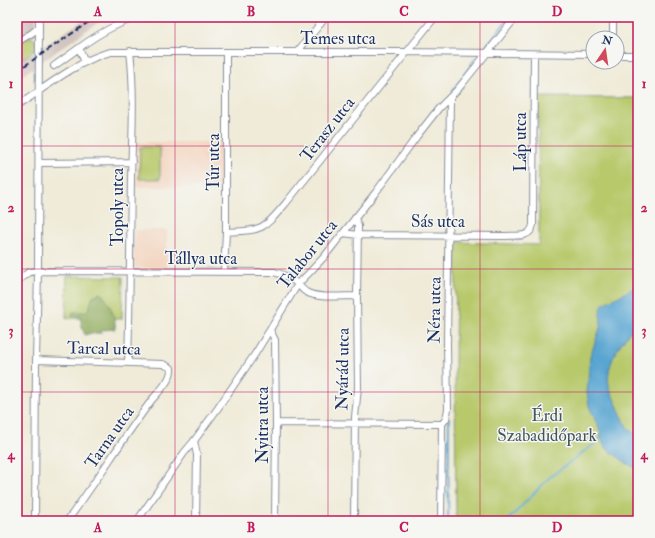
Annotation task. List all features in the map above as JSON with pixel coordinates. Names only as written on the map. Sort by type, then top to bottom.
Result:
[{"type":"street","points":[[35,521],[39,17]]},
{"type":"street","points":[[54,66],[102,32],[117,24],[139,17]]},
{"type":"street","points":[[298,52],[326,17]]},
{"type":"street","name":"Terasz utca","points":[[226,232],[256,230],[268,223],[286,203],[435,17]]},
{"type":"street","name":"Talabor utca","points":[[137,521],[184,453],[222,402],[270,330],[298,284],[355,218],[439,108],[450,98],[516,17]]},
{"type":"street","points":[[613,17],[613,30]]},
{"type":"street","points":[[17,42],[39,27]]},
{"type":"street","points":[[79,48],[85,62]]},
{"type":"street","name":"Topoly utca","points":[[128,362],[132,162],[132,76],[130,51]]},
{"type":"street","name":"Temes utca","points":[[17,106],[85,62],[102,53],[111,52],[406,52],[585,54]]},
{"type":"street","name":"Túr utca","points":[[224,271],[226,232],[226,52]]},
{"type":"street","name":"Láp utca","points":[[532,230],[534,54]]},
{"type":"street","points":[[625,55],[638,55]]},
{"type":"street","name":"Néra utca","points":[[441,521],[442,424],[446,419],[448,409],[447,345],[450,98]]},
{"type":"street","points":[[39,163],[132,162]]},
{"type":"street","name":"Nyárád utca","points":[[354,521],[358,388],[358,226],[355,218]]},
{"type":"street","name":"Sás utca","points":[[343,232],[358,236],[522,236],[527,235],[532,230]]},
{"type":"street","points":[[17,281],[29,272],[38,271]]},
{"type":"street","name":"Tállya utca","points":[[38,271],[274,272],[298,284],[304,291],[311,294],[357,296]]},
{"type":"street","name":"Nyitra utca","points":[[270,330],[275,340],[275,521]]},
{"type":"street","name":"Tarcal utca","points":[[36,360],[163,364],[171,368]]},
{"type":"street","name":"Tarna utca","points":[[67,521],[137,420],[166,382],[171,372],[171,368]]},
{"type":"street","points":[[276,423],[442,424]]},
{"type":"street","points":[[194,441],[197,455],[196,521]]},
{"type":"shaded area","points":[[17,17],[36,17],[36,36],[17,40]]},
{"type":"shaded area","points":[[88,17],[112,17],[105,23],[103,19],[17,79],[17,61],[33,53]]},
{"type":"shaded area","points":[[137,142],[221,142],[221,188],[137,187]]},
{"type":"shaded area","points":[[134,230],[167,230],[167,268],[134,268]]},
{"type":"green space","points":[[31,37],[37,44],[36,48],[17,61],[17,43]]},
{"type":"green space","name":"Érdi Szabadidőpark","points":[[538,97],[638,98],[638,521],[456,521],[456,242],[539,245]]},
{"type":"green space","points":[[140,147],[160,147],[160,179],[139,179]]},
{"type":"green space","points":[[67,276],[123,277],[122,319],[66,318]]},
{"type":"green space","points":[[100,293],[106,299],[111,310],[115,320],[115,329],[102,330],[101,333],[91,333],[85,335],[80,316],[72,316],[73,312],[85,312],[89,309],[93,296]]},
{"type":"water","points":[[638,284],[638,323],[626,337],[615,354],[609,373],[609,383],[611,392],[627,427],[638,436],[638,469],[628,464],[607,449],[601,439],[601,433],[589,406],[587,392],[590,357],[601,325],[600,312],[603,304],[629,291]]},
{"type":"waterway","points":[[484,49],[510,17]]},
{"type":"waterway","points":[[453,91],[475,59]]},
{"type":"waterway","points":[[448,521],[449,418]]},
{"type":"waterway","points":[[507,521],[550,477],[601,439],[603,440]]},
{"type":"railway","points":[[17,71],[96,17]]}]
